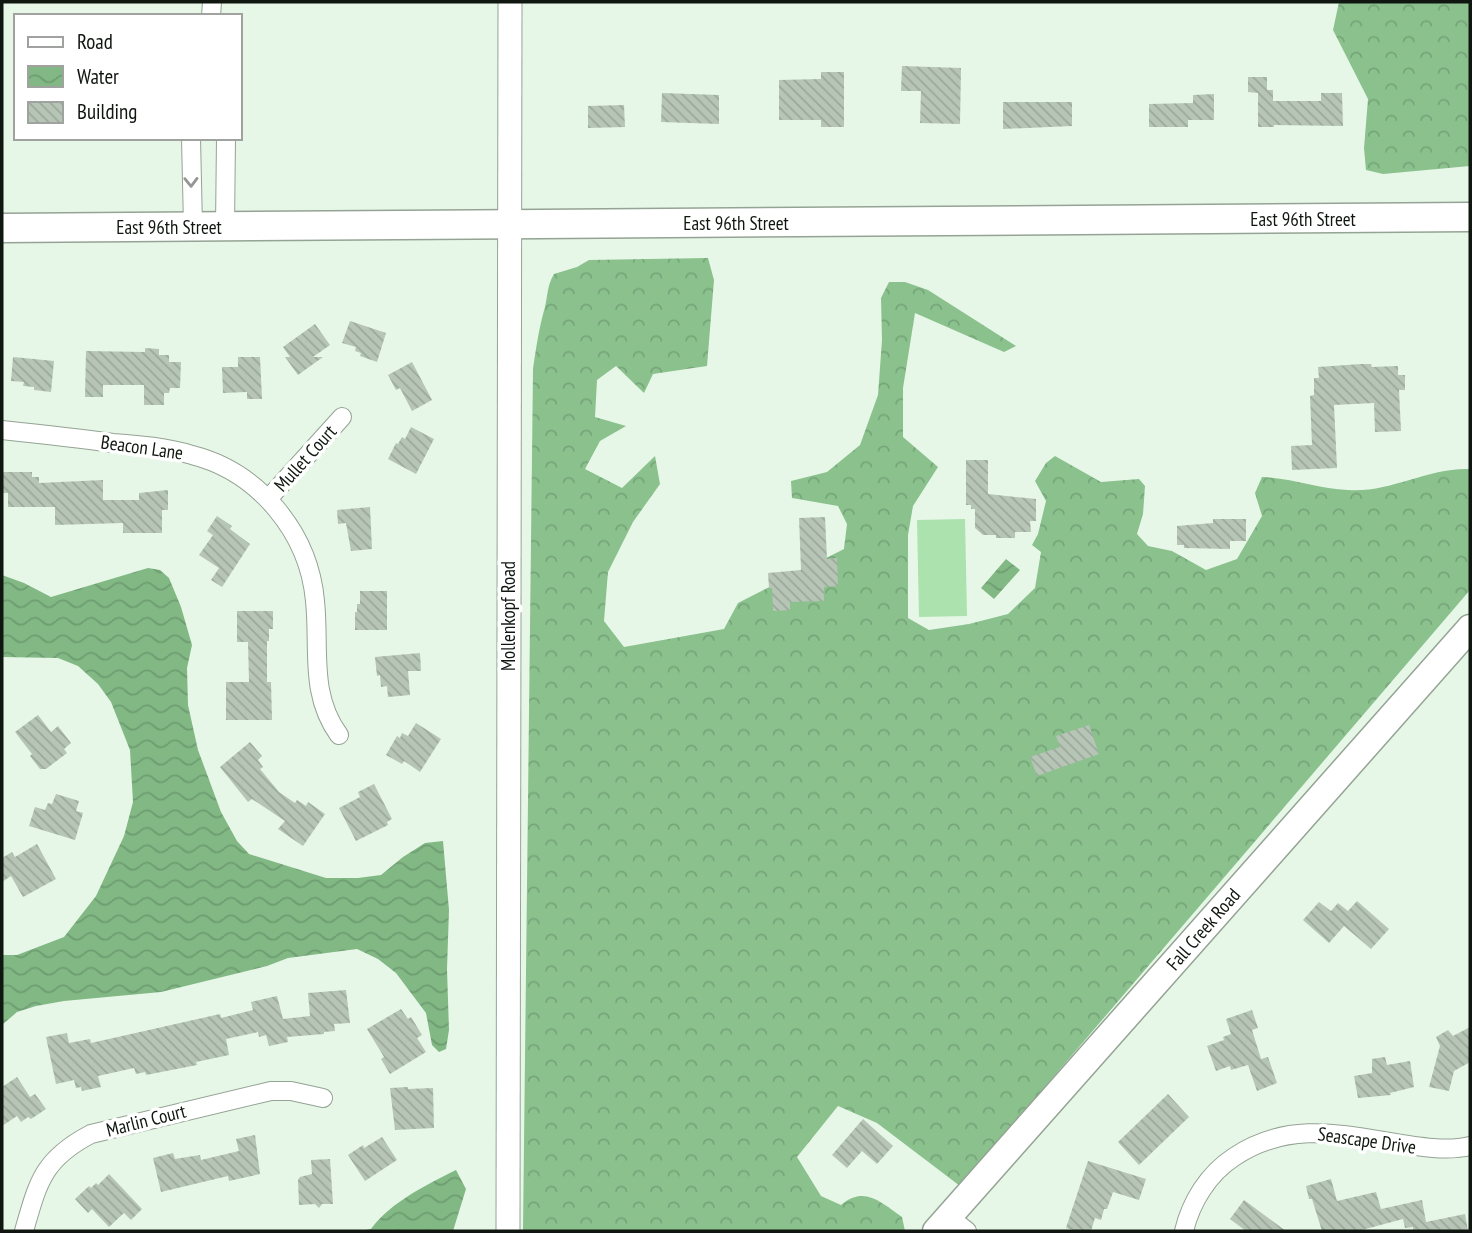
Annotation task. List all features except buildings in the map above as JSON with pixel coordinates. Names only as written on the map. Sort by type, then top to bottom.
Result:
[{"type":"main road","name":"East 96th Street","points":[[2,228],[1470,217]]},
{"type":"main road","name":"Fall Creek Road","points":[[951,1226],[1470,628]]},
{"type":"street","name":"Mollenkopf Road","points":[[508,1231],[510,2]]},
{"type":"street","points":[[191,140],[193,226]]},
{"type":"street","points":[[225,226],[226,140]]},
{"type":"street","name":"Mullet Court","points":[[268,499],[342,417]]},
{"type":"street","name":"Beacon Lane","points":[[2,430],[176,450],[215,464],[257,488],[294,533],[310,573],[316,606],[317,682],[325,710],[339,735]]},
{"type":"street","name":"Marlin Court","points":[[24,1231],[34,1193],[46,1171],[69,1145],[91,1134],[271,1091],[291,1091],[323,1098]]},
{"type":"street","name":"Seascape Drive","points":[[1184,1231],[1196,1198],[1222,1165],[1256,1143],[1280,1135],[1321,1132],[1417,1147],[1441,1149],[1470,1146]]},
{"type":"green space","points":[[1339,2],[1470,2],[1470,166],[1383,174],[1366,170],[1364,148],[1368,99],[1333,30]]},
{"type":"green space","points":[[708,258],[714,280],[707,366],[653,374],[644,393],[616,366],[597,380],[595,417],[626,426],[600,441],[585,469],[622,488],[655,456],[660,484],[633,522],[608,572],[604,621],[624,647],[724,629],[738,603],[844,549],[847,524],[838,506],[792,498],[791,481],[827,472],[860,445],[878,395],[882,340],[881,298],[889,282],[905,282],[928,290],[1016,346],[1004,352],[915,313],[903,388],[903,437],[938,467],[913,506],[908,535],[908,618],[929,630],[1008,614],[1035,588],[1041,552],[1032,545],[1038,534],[1046,501],[1035,481],[1046,463],[1055,456],[1101,482],[1139,479],[1145,486],[1143,514],[1137,534],[1148,546],[1172,551],[1206,570],[1237,559],[1262,516],[1255,493],[1262,477],[1337,489],[1364,490],[1455,469],[1470,469],[1470,590],[960,1186],[877,1123],[838,1106],[797,1157],[821,1196],[841,1205],[858,1196],[873,1198],[902,1217],[905,1231],[523,1231],[533,369],[538,338],[554,274],[589,260]]},
{"type":"shaded area","points":[[965,519],[967,616],[919,617],[917,520]]},
{"type":"water","points":[[1006,559],[1020,570],[994,599],[981,588]]},
{"type":"water","points":[[148,568],[160,570],[169,578],[181,607],[192,645],[187,668],[188,705],[198,750],[221,812],[237,841],[249,854],[326,878],[358,878],[381,875],[425,843],[443,841],[449,910],[449,1030],[446,1049],[439,1052],[432,1045],[426,1013],[396,973],[378,959],[357,949],[288,958],[267,966],[161,992],[36,1006],[17,1012],[2,1025],[2,955],[17,955],[64,937],[96,896],[124,836],[133,802],[130,750],[111,702],[98,684],[78,666],[58,658],[2,657],[2,575],[51,597]]},
{"type":"water","points":[[456,1170],[466,1189],[453,1231],[360,1231],[371,1229],[399,1202]]}]
